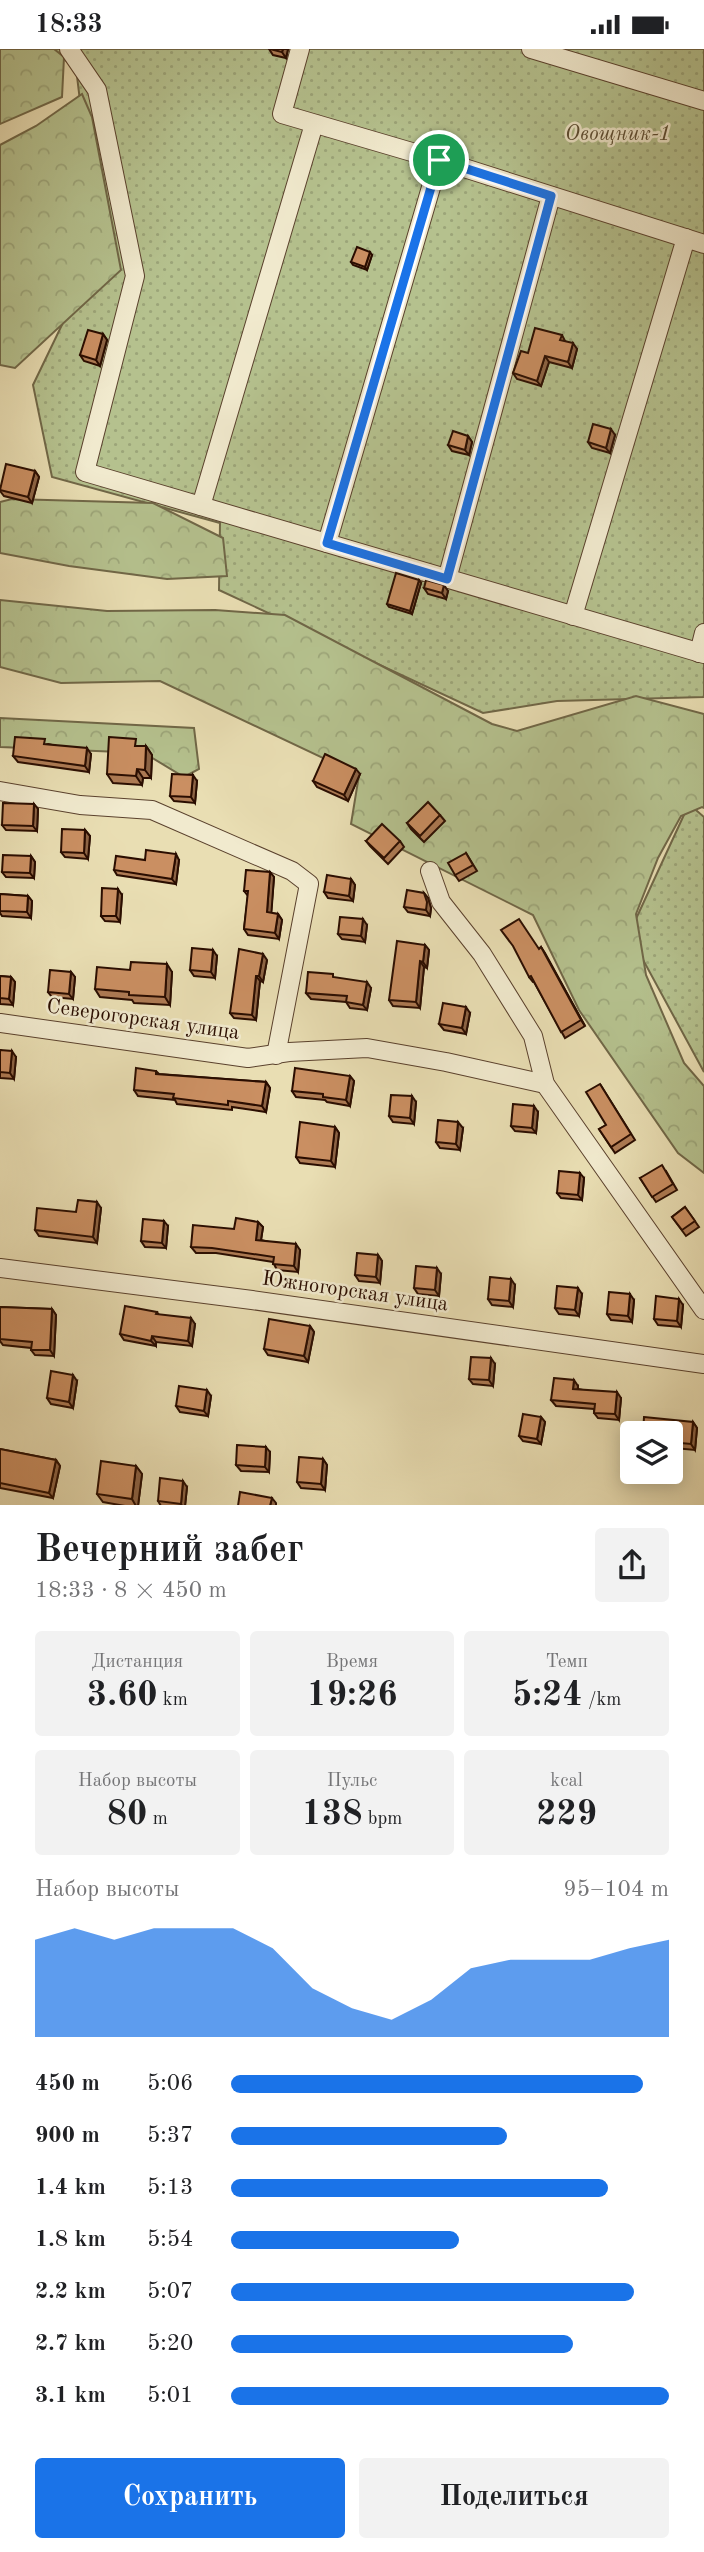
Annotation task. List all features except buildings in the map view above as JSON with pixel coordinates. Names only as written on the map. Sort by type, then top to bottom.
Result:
[{"type":"street","points":[[69,49],[97,90],[135,276],[85,472],[701,654],[704,633]]},
{"type":"street","points":[[300,49],[282,114],[439,160],[704,244]]},
{"type":"street","points":[[531,49],[704,101]]},
{"type":"street","points":[[201,506],[314,124]]},
{"type":"street","points":[[327,543],[439,160]]},
{"type":"street","points":[[447,579],[551,196]]},
{"type":"street","points":[[573,616],[686,238]]},
{"type":"street","points":[[0,791],[80,805],[152,810],[292,871],[309,884],[276,1055]]},
{"type":"street","points":[[430,871],[441,902],[482,954],[533,1036],[545,1084],[704,1310]]},
{"type":"street","name":"Северогорская улица","points":[[0,1023],[248,1058],[289,1052],[367,1048],[545,1084]]},
{"type":"street","name":"Южногорская улица","points":[[0,1268],[253,1300],[704,1364]]},
{"type":"green space","points":[[0,49],[54,49],[64,57],[62,97],[0,124]]},
{"type":"green space","name":"Овощник-1","points":[[50,49],[704,49],[704,697],[557,701],[483,713],[219,590],[220,523],[52,477],[33,385],[98,250],[76,68]]},
{"type":"green space","points":[[82,94],[92,117],[121,270],[15,368],[0,365],[0,145],[36,126]]},
{"type":"green space","points":[[12,499],[153,503],[223,538],[227,576],[167,579],[69,566],[0,553],[0,502]]},
{"type":"green space","points":[[0,600],[107,611],[215,610],[285,615],[492,724],[517,731],[636,696],[704,714],[704,808],[681,816],[658,858],[636,914],[646,975],[684,1063],[704,1086],[704,1173],[678,1153],[579,1010],[533,915],[351,824],[359,775],[160,681],[61,683],[0,667]]},
{"type":"green space","points":[[0,718],[194,728],[199,769],[184,777],[144,753],[0,747]]},
{"type":"green space","points":[[689,804],[704,817],[704,1072],[629,934]]},
{"type":"route","points":[[439,160],[551,196],[447,579],[327,543],[439,160]]}]
